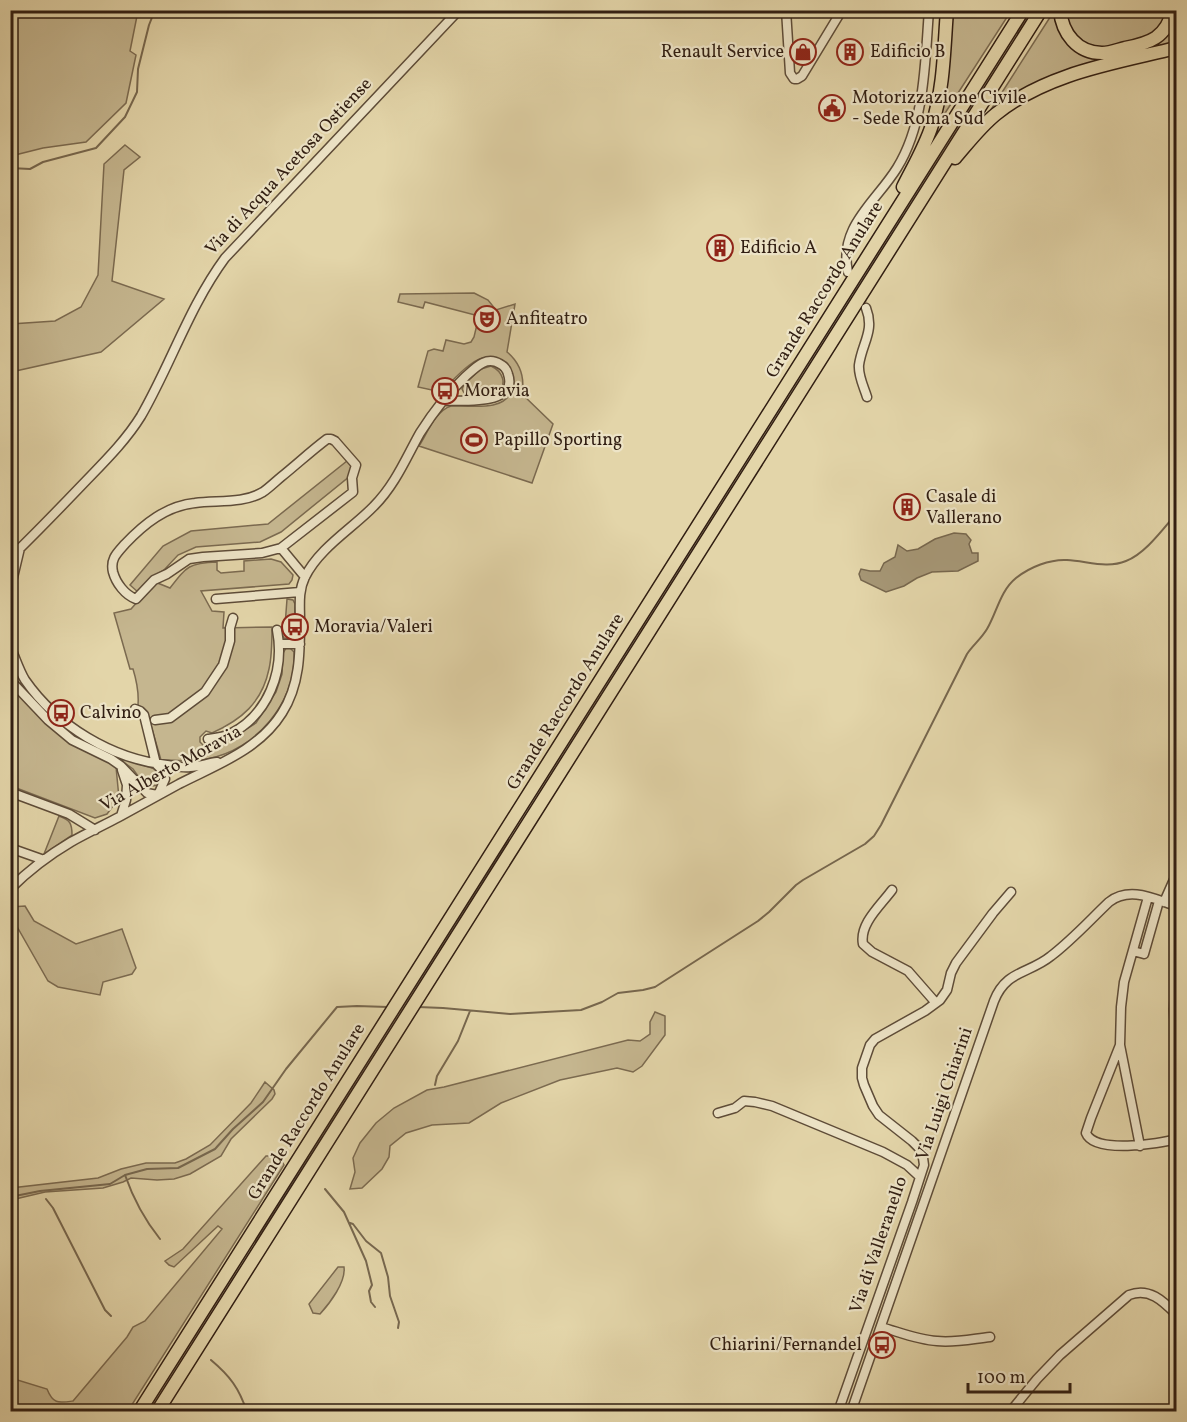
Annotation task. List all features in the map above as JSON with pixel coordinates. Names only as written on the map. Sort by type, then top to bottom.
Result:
[{"type":"highway","points":[[866,259],[931,128],[941,81],[947,10]]},
{"type":"highway","name":"Grande Raccordo Anulare","points":[[139,1412],[1023,10]]},
{"type":"highway","name":"Grande Raccordo Anulare","points":[[157,1412],[1041,10]]},
{"type":"highway","points":[[1060,10],[1064,28],[1072,40],[1084,49],[1102,53],[1152,41],[1168,24],[1173,10]]},
{"type":"highway","points":[[925,193],[978,131],[998,113],[1027,93],[1071,75],[1176,48]]},
{"type":"street","name":"Via di Acqua Acetosa Ostiense","points":[[10,558],[107,459],[134,426],[197,301],[225,258],[459,10]]},
{"type":"street","points":[[786,10],[790,74],[794,79],[802,76],[843,10]]},
{"type":"street","points":[[848,272],[846,248],[850,235],[864,210],[895,171],[911,140],[922,90],[929,10]]},
{"type":"street","points":[[866,308],[870,328],[859,368],[867,397]]},
{"type":"street","name":"Via Alberto Moravia","points":[[10,889],[44,860],[71,842],[242,752],[266,733],[282,713],[293,691],[300,644],[300,592],[305,577],[315,561],[381,498],[393,483],[433,412],[459,384],[481,363],[494,361],[507,371],[509,383],[506,391],[500,396],[492,399],[444,401]]},
{"type":"street","points":[[327,439],[331,439],[356,465],[352,478],[353,492],[281,548],[262,553],[189,559],[154,580],[136,599],[119,586],[112,566],[114,557],[134,534],[152,519],[170,509],[193,503],[249,499],[264,492],[327,439]]},
{"type":"street","points":[[10,590],[20,548]]},
{"type":"street","points":[[281,548],[305,577]]},
{"type":"street","points":[[216,599],[300,592]]},
{"type":"street","points":[[155,720],[170,718],[205,692],[223,665],[233,618]]},
{"type":"street","points":[[208,739],[229,734],[254,717],[269,695],[276,678],[280,645],[277,630]]},
{"type":"street","points":[[280,645],[300,644]]},
{"type":"street","points":[[11,646],[24,679],[46,707],[64,723],[86,737],[134,758],[156,764],[189,768],[229,759]]},
{"type":"street","points":[[10,680],[48,720],[72,740],[111,759],[147,793],[158,795],[165,779],[163,771],[156,764],[144,715],[135,709]]},
{"type":"street","points":[[121,766],[127,785],[126,800],[121,816]]},
{"type":"street","name":"Via Alberto Moravia","points":[[10,792],[69,814],[95,830]]},
{"type":"street","points":[[10,848],[44,860]]},
{"type":"street","points":[[1133,951],[1144,954],[1161,901],[1176,875]]},
{"type":"street","points":[[892,890],[866,924],[862,937],[863,944],[869,950],[908,971],[936,1003]]},
{"type":"street","name":"Via di Valleranello","points":[[838,1412],[924,1162],[921,1151],[912,1141],[887,1123],[873,1106],[862,1075],[865,1060],[873,1040],[925,1011],[946,992],[956,963],[993,912],[1011,892]]},
{"type":"street","name":"Via Luigi Chiarini","points":[[851,1412],[1000,989],[1014,976],[1050,957],[1116,897],[1132,894],[1176,906]]},
{"type":"street","points":[[1140,1146],[1120,1045],[1120,1019],[1126,972],[1148,897]]},
{"type":"street","points":[[1176,969],[1174,1010],[1176,1054]]},
{"type":"street","points":[[1120,1045],[1086,1133],[1090,1139],[1124,1146],[1158,1144],[1176,1139]]},
{"type":"street","points":[[718,1113],[735,1108],[744,1101],[768,1105],[884,1152],[907,1165],[920,1177]]},
{"type":"street","points":[[1010,1412],[1054,1361],[1129,1295],[1140,1292],[1156,1296],[1176,1314]]},
{"type":"street","points":[[881,1327],[935,1341],[949,1342],[990,1337]]},
{"type":"shaded area","points":[[10,11],[138,11],[130,51],[136,55],[126,103],[86,142],[43,148],[11,156]]},
{"type":"shaded area","points":[[950,11],[1011,11],[938,124]]},
{"type":"shaded area","points":[[1054,11],[1077,49],[1145,46],[1176,14],[1176,44],[1065,72],[985,119]]},
{"type":"shaded area","points":[[1063,11],[1171,11],[1152,38],[1098,50],[1072,36]]},
{"type":"shaded area","points":[[125,145],[140,157],[124,170],[112,281],[164,299],[101,352],[11,372],[11,324],[55,321],[81,307],[98,275],[104,164]]},
{"type":"shaded area","points":[[474,293],[488,300],[496,310],[515,304],[507,352],[520,371],[523,382],[522,394],[553,424],[532,483],[419,446],[432,423],[445,409],[451,406],[481,406],[502,402],[507,398],[514,381],[510,370],[495,360],[484,358],[470,364],[441,392],[418,387],[428,351],[434,349],[443,351],[446,340],[464,344],[471,342],[479,316],[425,302],[423,308],[398,302],[400,294]]},
{"type":"shaded area","points":[[491,366],[501,375],[503,382],[500,389],[487,395],[464,393],[462,389],[464,384],[481,369]]},
{"type":"shaded area","points":[[347,461],[353,467],[350,476],[281,532],[260,542],[196,547],[178,555],[139,593],[130,585],[163,546],[191,531],[268,524]]},
{"type":"shaded area","points":[[954,533],[966,534],[971,540],[969,544],[972,553],[978,553],[978,561],[958,571],[932,572],[886,592],[861,580],[859,574],[861,569],[880,571],[884,563],[895,557],[898,545],[907,551],[918,549],[935,539]]},
{"type":"shaded area","points":[[271,559],[281,562],[293,575],[289,584],[201,591],[212,611],[224,612],[223,628],[272,627],[272,632],[269,669],[256,701],[232,722],[212,733],[206,731],[200,737],[200,742],[205,747],[222,744],[256,723],[276,692],[282,674],[283,653],[286,648],[290,648],[294,652],[293,671],[280,706],[257,735],[242,746],[225,754],[201,760],[161,760],[147,712],[138,705],[136,678],[133,669],[130,669],[114,613],[131,609],[155,582],[170,588],[185,570],[194,565],[217,562],[217,570],[221,573],[244,571],[244,561]]},
{"type":"shaded area","points":[[287,599],[293,600],[295,604],[294,635],[290,639],[284,638],[281,633],[281,627],[285,626]]},
{"type":"shaded area","points":[[10,681],[48,720],[116,767],[119,798],[107,814],[95,818],[11,786]]},
{"type":"shaded area","points":[[115,756],[155,769],[160,776],[158,785],[147,787],[133,769]]},
{"type":"shaded area","points":[[59,816],[70,822],[72,835],[44,854]]},
{"type":"shaded area","points":[[25,906],[34,921],[76,944],[122,929],[136,968],[132,974],[103,982],[100,995],[58,987],[48,981],[11,916],[11,907]]},
{"type":"shaded area","points":[[655,1012],[665,1016],[665,1035],[642,1066],[633,1072],[617,1068],[560,1080],[501,1103],[469,1123],[432,1125],[406,1133],[390,1146],[389,1157],[382,1169],[362,1188],[350,1189],[355,1172],[353,1158],[360,1143],[376,1123],[394,1108],[427,1090],[628,1040],[640,1041],[650,1034],[650,1022]]},
{"type":"shaded area","points":[[265,1082],[274,1090],[275,1094],[272,1099],[231,1139],[221,1156],[190,1174],[174,1179],[131,1178],[103,1188],[45,1192],[11,1200],[11,1188],[98,1178],[146,1163],[175,1163],[186,1159],[210,1145],[251,1103]]},
{"type":"shaded area","points":[[266,1156],[279,1156],[284,1165],[128,1411],[11,1411],[11,1378],[47,1389],[54,1400],[73,1401],[133,1327],[145,1321],[222,1229],[218,1226],[174,1267],[165,1261],[183,1249]]},
{"type":"shaded area","points":[[338,1267],[344,1267],[344,1273],[336,1292],[320,1314],[313,1313],[309,1304]]},
{"type":"waterway","points":[[10,168],[30,169],[43,162],[96,148],[125,117],[137,92],[138,69],[155,10]]},
{"type":"waterway","points":[[418,1007],[510,1014],[581,1010],[618,993],[655,987],[758,921],[796,885],[865,844],[874,836],[967,654],[987,629],[1002,595],[1016,578],[1040,564],[1054,561],[1104,564],[1126,561],[1147,547],[1176,514]]},
{"type":"waterway","points":[[10,1197],[40,1191],[110,1184],[125,1175],[147,1169],[178,1168],[215,1149],[263,1102],[286,1069],[337,1007],[388,1007]]},
{"type":"waterway","points":[[435,1085],[437,1076],[458,1041],[470,1011]]},
{"type":"waterway","points":[[125,1175],[139,1208],[160,1239]]},
{"type":"waterway","points":[[325,1189],[344,1212],[366,1261],[372,1285],[369,1291],[371,1302],[375,1307]]},
{"type":"waterway","points":[[46,1199],[53,1208],[105,1310],[111,1316]]},
{"type":"waterway","points":[[350,1223],[366,1241],[381,1253],[388,1277],[390,1296],[399,1322],[398,1328]]},
{"type":"waterway","points":[[211,1360],[233,1383],[247,1412]]},
{"type":"tunnel","points":[[849,278],[866,308]]},
{"type":"place","name":"Renault Service","points":[[803,52]]},
{"type":"place","name":"Edificio B","points":[[850,52]]},
{"type":"place","name":"Motorizzazione Civile - Sede Roma Sud","points":[[832,108]]},
{"type":"place","name":"Edificio A","points":[[720,248]]},
{"type":"place","name":"Anfiteatro","points":[[487,319]]},
{"type":"place","name":"Moravia","points":[[445,391]]},
{"type":"place","name":"Papillo Sporting","points":[[474,440]]},
{"type":"place","name":"Casale di Vallerano","points":[[907,507]]},
{"type":"place","name":"Moravia/Valeri","points":[[295,627]]},
{"type":"place","name":"Calvino","points":[[61,713]]},
{"type":"place","name":"Chiarini/Fernandel","points":[[882,1345]]}]
